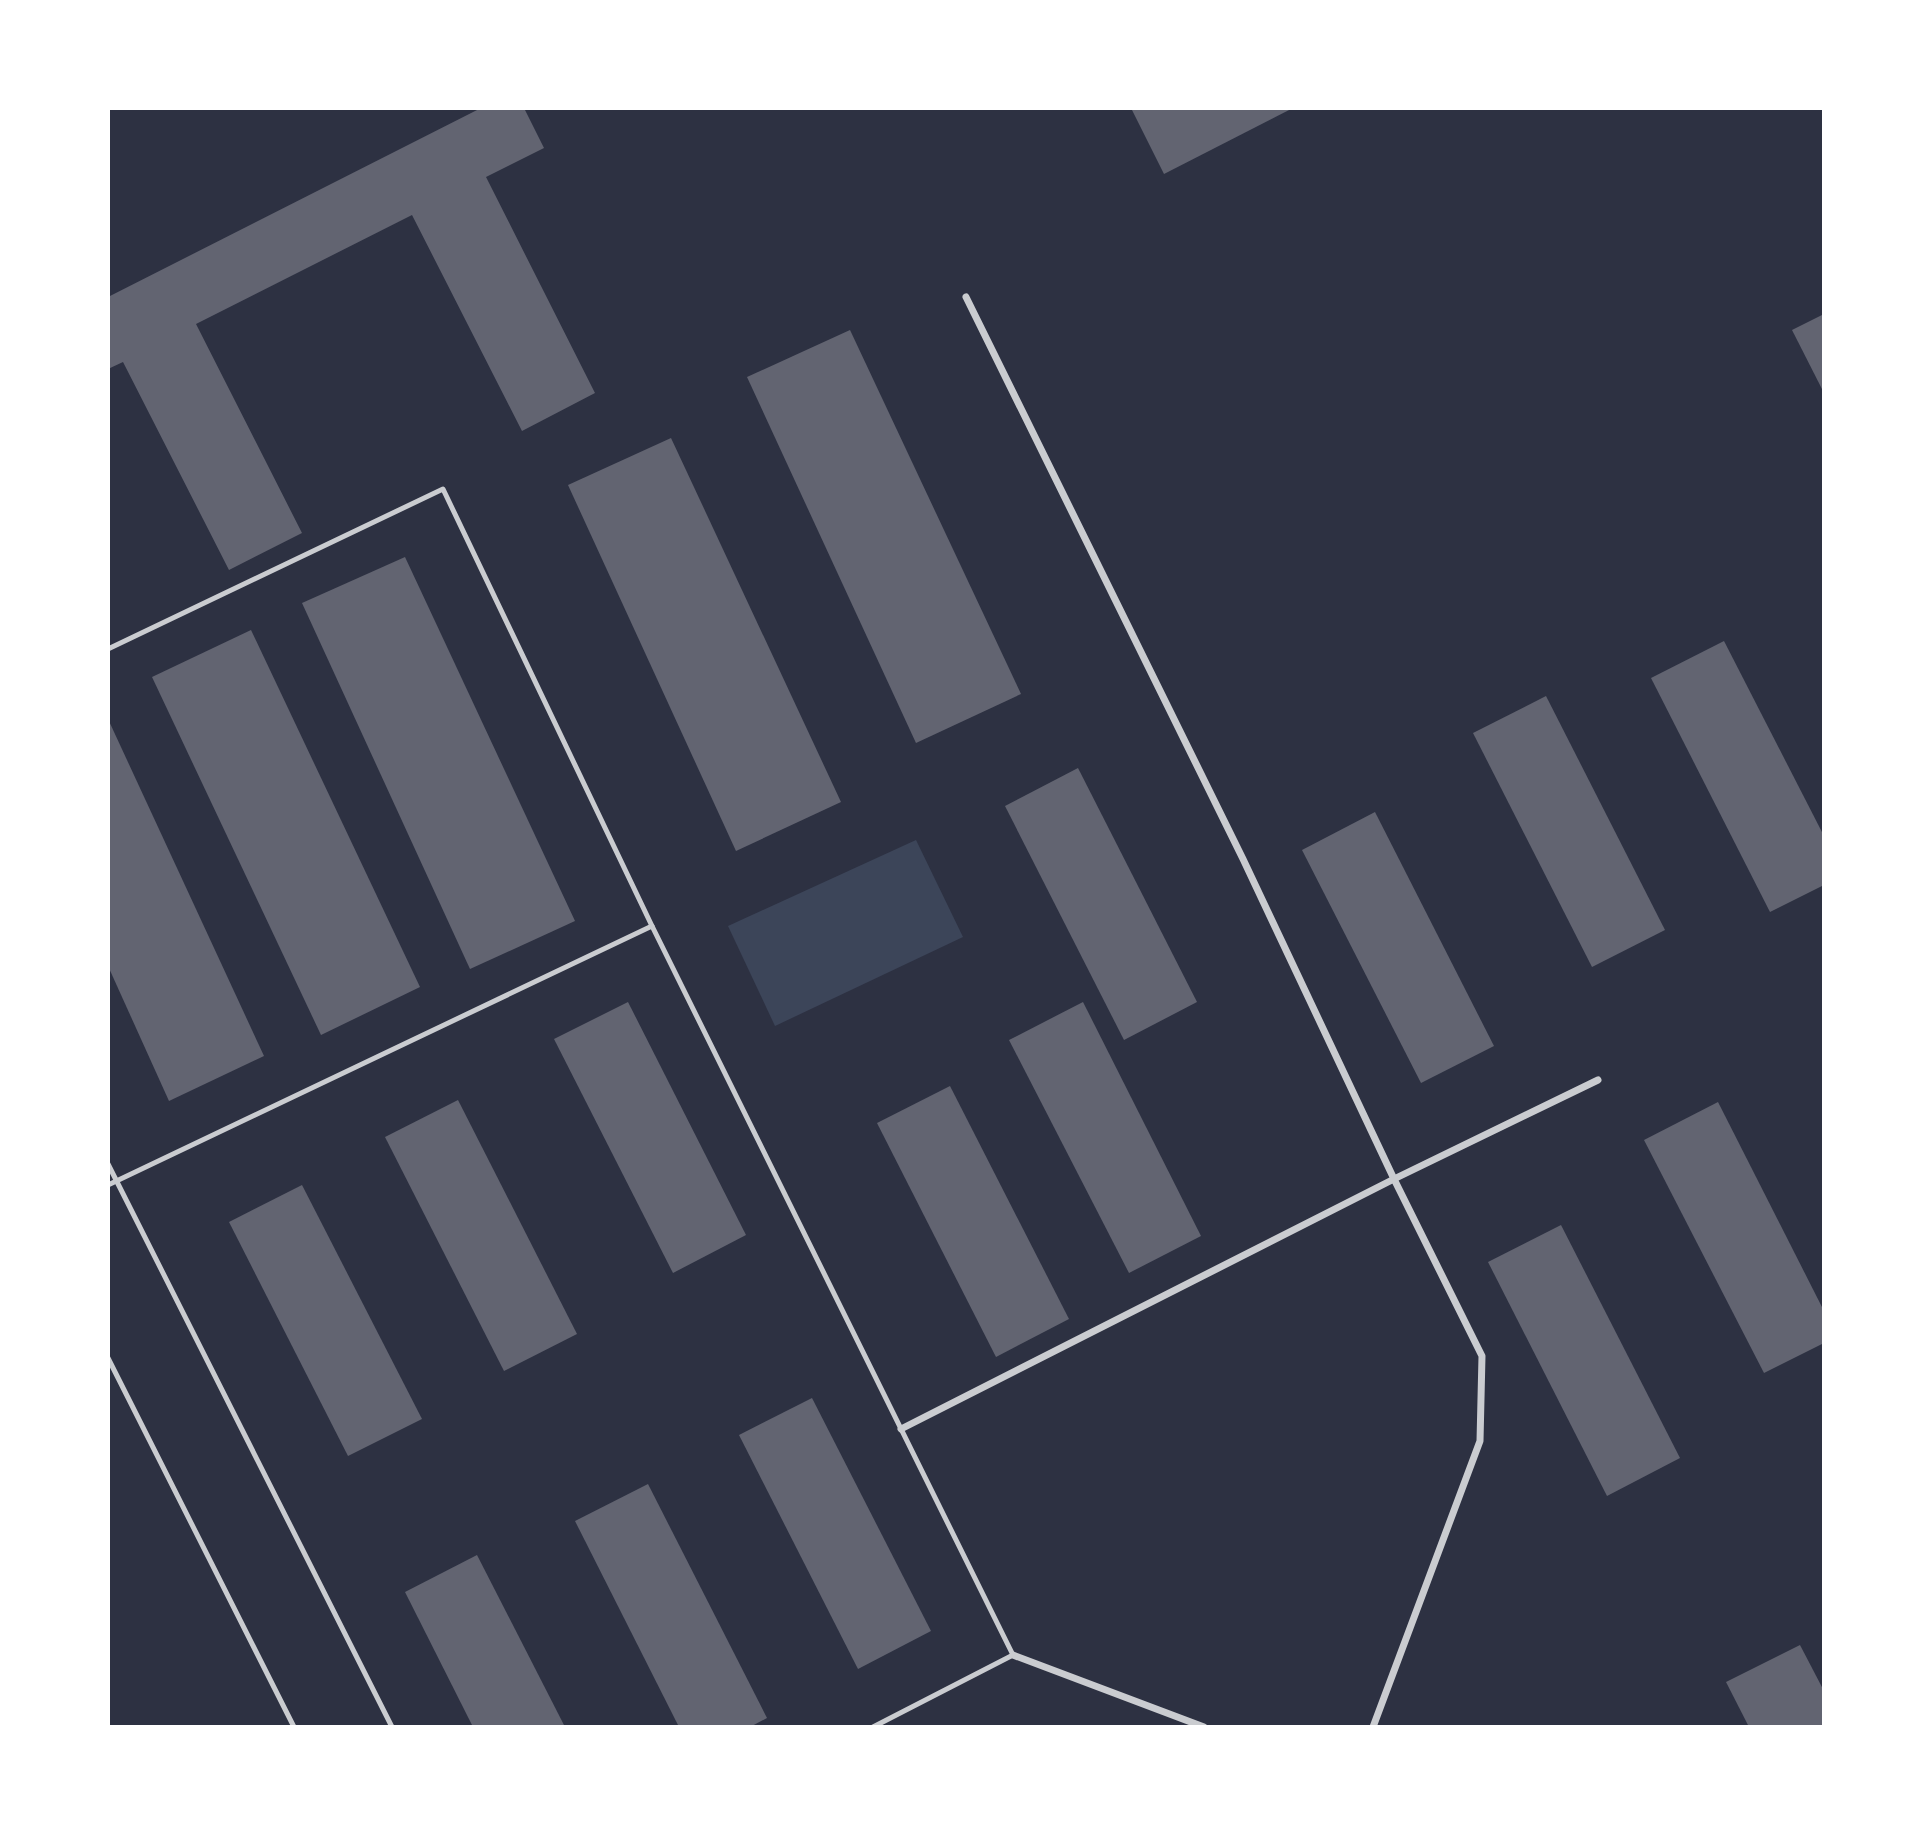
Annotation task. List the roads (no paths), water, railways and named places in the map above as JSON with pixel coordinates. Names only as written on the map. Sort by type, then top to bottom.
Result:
[{"type":"street","points":[[966,297],[1249,871],[1394,1179],[1482,1356],[1480,1441],[1373,1727]]},
{"type":"street","points":[[901,1429],[1394,1179],[1598,1080]]},
{"type":"street","points":[[1013,1655],[1204,1727]]},
{"type":"lane","points":[[108,649],[443,489],[652,926],[1013,1655],[873,1727]]},
{"type":"lane","points":[[108,1185],[652,926]]},
{"type":"lane","points":[[108,1164],[392,1727]]},
{"type":"lane","points":[[108,1358],[294,1727]]}]
